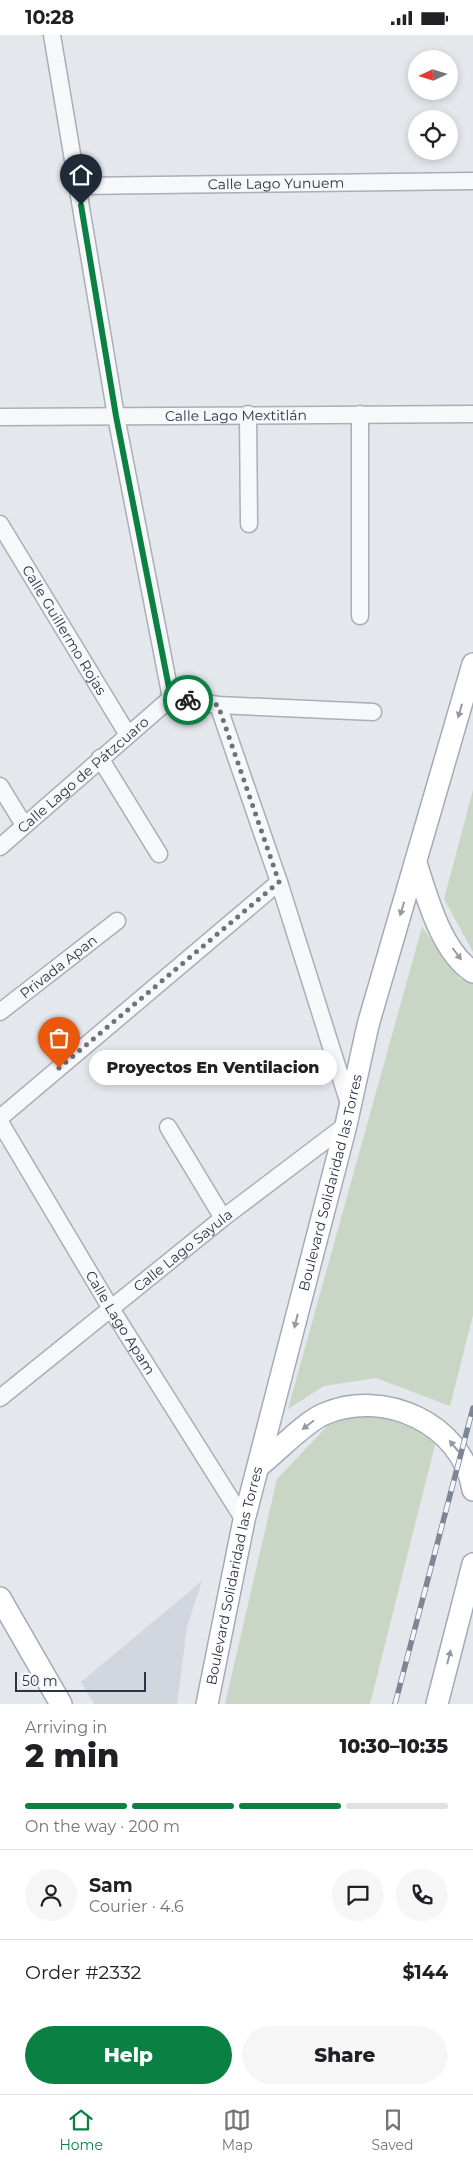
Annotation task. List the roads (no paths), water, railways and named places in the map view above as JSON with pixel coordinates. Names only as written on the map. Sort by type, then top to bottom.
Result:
[{"type":"main road","name":"Boulevard Solidaridad las Torres","points":[[206,1704],[244,1521],[348,1117],[368,1025],[473,664]]},
{"type":"main road","points":[[416,863],[440,931],[458,957],[473,972]]},
{"type":"main road","points":[[259,1466],[302,1429],[323,1414],[356,1406],[386,1407],[424,1420],[444,1435],[457,1449],[467,1467],[473,1490]]},
{"type":"main road","points":[[437,1704],[473,1565]]},
{"type":"main road","points":[[0,1598],[61,1704]]},
{"type":"street","points":[[52,35],[116,416],[171,698],[218,705],[373,712]]},
{"type":"street","name":"Calle Lago Yunuem","points":[[78,186],[473,181]]},
{"type":"street","points":[[248,414],[249,524]]},
{"type":"street","points":[[360,414],[360,616]]},
{"type":"street","name":"Calle Lago Mextitlán","points":[[0,417],[473,414]]},
{"type":"street","name":"Calle Guillermo Rojas","points":[[0,524],[128,735]]},
{"type":"street","name":"Calle Lago de Pátzcuaro","points":[[0,847],[171,698]]},
{"type":"street","points":[[218,705],[279,882],[348,1117]]},
{"type":"street","points":[[100,758],[159,854]]},
{"type":"street","points":[[0,786],[24,825]]},
{"type":"street","points":[[0,1118],[279,882]]},
{"type":"street","name":"Privada Apan","points":[[0,1012],[117,921]]},
{"type":"street","name":"Calle Lago Sayula","points":[[0,1397],[348,1117]]},
{"type":"street","name":"Calle Lago Apam","points":[[0,1122],[110,1307],[244,1521]]},
{"type":"street","points":[[168,1127],[223,1218]]},
{"type":"railway","points":[[395,1704],[473,1408]]},
{"type":"place","name":"Proyectos En Ventilacion","points":[[59,1068]]}]
